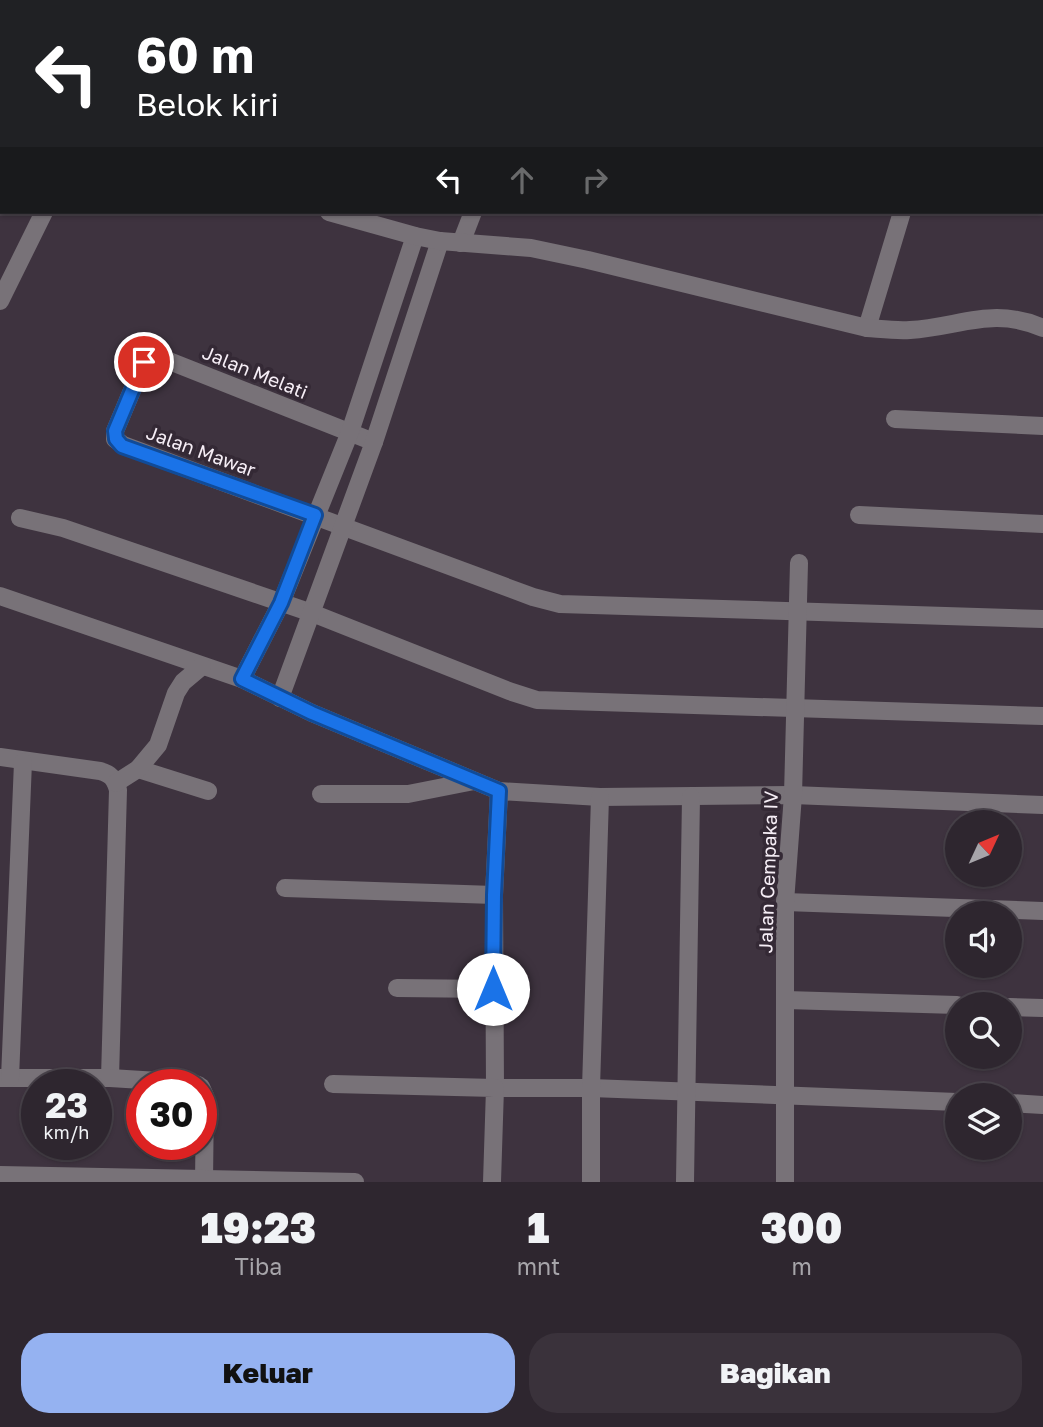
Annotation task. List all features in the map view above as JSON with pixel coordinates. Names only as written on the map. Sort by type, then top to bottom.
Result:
[{"type":"street","points":[[0,301],[43,214]]},
{"type":"street","points":[[336,214],[440,241],[531,248],[867,328],[910,330],[998,317],[1027,321],[1043,327]]},
{"type":"street","points":[[461,243],[472,214]]},
{"type":"street","points":[[867,328],[901,214]]},
{"type":"street","points":[[242,679],[281,603],[350,432],[415,236]]},
{"type":"street","points":[[280,698],[374,442],[440,241]]},
{"type":"street","name":"Jalan Melati","points":[[129,398],[144,362],[155,355],[350,432]]},
{"type":"street","name":"Jalan Mawar","points":[[129,398],[115,431],[116,439],[122,446],[553,603],[1043,619]]},
{"type":"street","points":[[895,419],[1043,426]]},
{"type":"street","points":[[350,432],[374,442]]},
{"type":"street","points":[[859,515],[1043,524]]},
{"type":"street","points":[[20,518],[63,528],[312,613],[537,700],[1043,716]]},
{"type":"street","name":"Jalan Cempaka IV","points":[[785,1182],[785,902],[793,795],[799,563]]},
{"type":"street","points":[[0,596],[242,679],[280,698],[499,791],[600,797],[793,795],[1043,805]]},
{"type":"street","points":[[116,783],[138,769],[158,745],[171,705],[183,682],[202,666]]},
{"type":"street","points":[[0,757],[100,771],[112,777],[116,783],[118,790],[110,1069]]},
{"type":"street","points":[[5,1078],[23,762]]},
{"type":"street","points":[[138,769],[208,791]]},
{"type":"street","points":[[321,794],[408,794],[474,781]]},
{"type":"street","points":[[492,1182],[495,1088],[494,895],[499,791]]},
{"type":"street","points":[[591,1182],[591,1088],[600,797]]},
{"type":"street","points":[[685,1182],[691,797]]},
{"type":"street","points":[[285,888],[494,895]]},
{"type":"street","points":[[785,902],[1043,911]]},
{"type":"street","points":[[397,988],[493,989]]},
{"type":"street","points":[[786,1000],[945,1005]]},
{"type":"street","points":[[1022,1007],[1043,1008]]},
{"type":"street","points":[[333,1084],[591,1088],[945,1102]]},
{"type":"street","points":[[1022,1104],[1043,1105]]},
{"type":"street","points":[[204,1160],[204,1180]]},
{"type":"street","points":[[0,1175],[355,1182]]},
{"type":"route","points":[[144,362],[115,431],[116,439],[122,446],[315,515],[281,603],[242,679],[312,713],[499,791],[493,989]]}]
